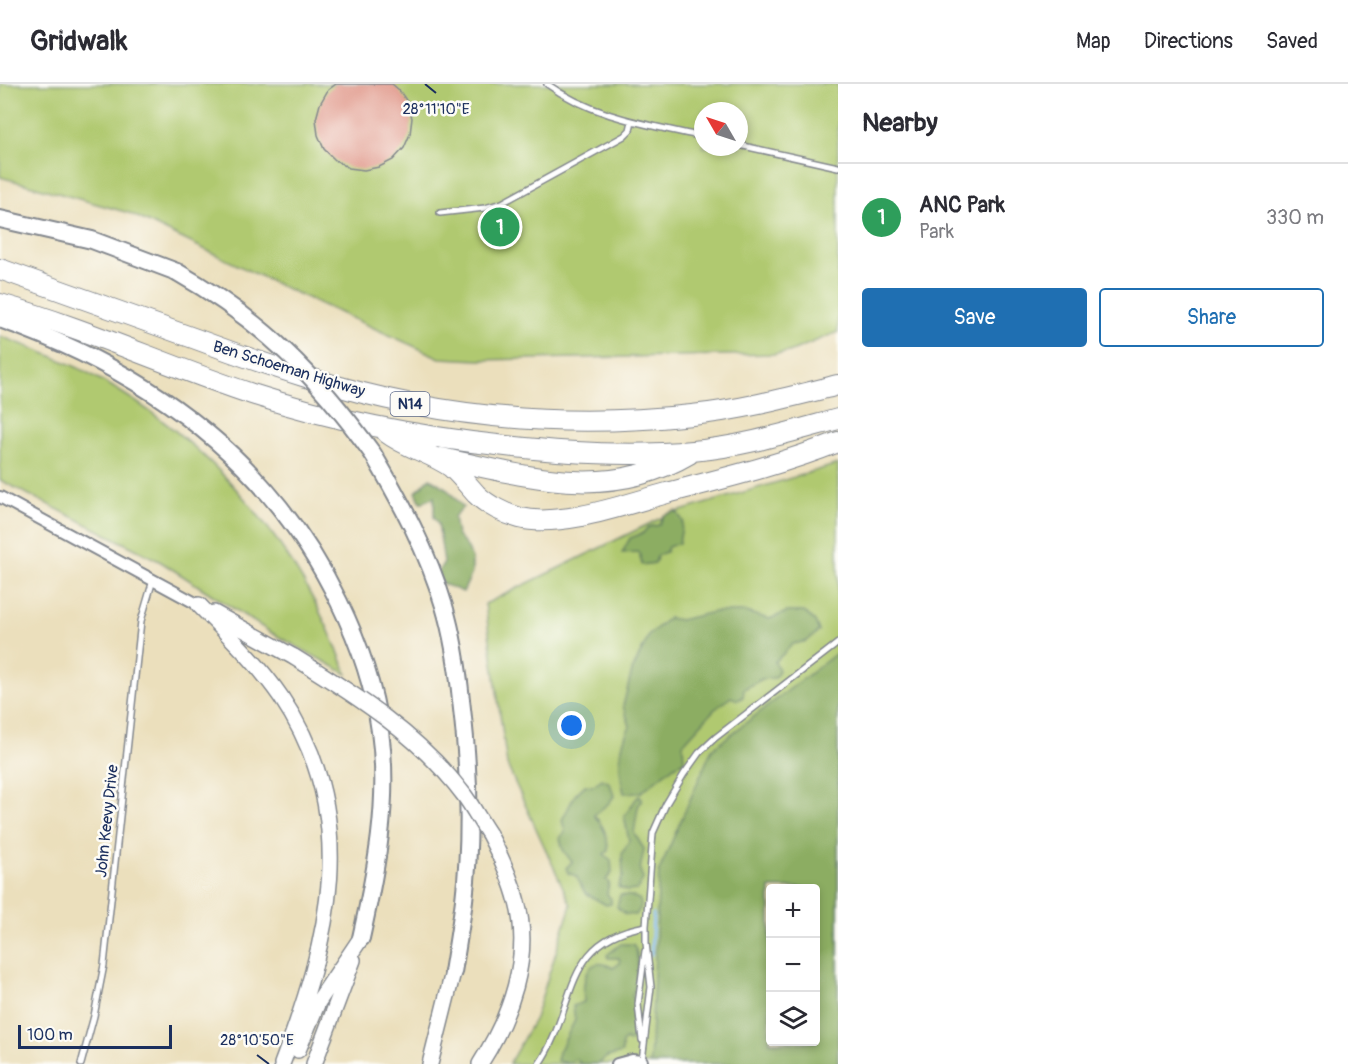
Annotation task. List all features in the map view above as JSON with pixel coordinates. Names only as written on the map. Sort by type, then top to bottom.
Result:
[{"type":"highway","name":"Ben Schoeman Highway","points":[[0,269],[300,375],[411,404],[462,412],[570,420],[694,415],[756,404],[838,385]]},
{"type":"highway","name":"Ben Schoeman Highway","points":[[0,304],[42,316],[250,393],[327,417],[465,442],[570,453],[622,455],[694,451],[766,438],[838,419]]},
{"type":"highway","points":[[379,427],[395,439],[452,468],[484,500],[518,517],[534,520],[566,519],[764,467],[838,442]]},
{"type":"highway","points":[[432,456],[549,480],[595,482],[621,480],[647,473],[670,465],[694,451]]},
{"type":"main road","points":[[0,219],[92,240],[177,272],[215,294],[287,351],[328,395],[373,454],[398,496],[424,550],[445,607],[458,672],[465,737],[469,821],[464,899],[453,972],[430,1064]]},
{"type":"main road","points":[[0,319],[40,333],[124,375],[189,418],[241,462],[273,497],[308,544],[353,631],[371,684],[381,732],[384,782],[377,864],[361,938],[314,1064]]},
{"type":"main road","points":[[199,605],[294,657],[359,697],[417,742],[464,795],[489,834],[503,861],[518,903],[522,943],[517,981],[507,1012],[480,1064]]},
{"type":"main road","points":[[199,605],[255,662],[282,699],[313,759],[320,779],[331,834],[328,911],[309,988],[282,1064]]},
{"type":"main road","points":[[293,1064],[318,1002],[361,938]]},
{"type":"street","points":[[0,497],[199,605]]},
{"type":"street","points":[[617,1064],[632,1060],[642,1062]]},
{"type":"lane","points":[[547,84],[570,100],[585,106],[632,121],[694,135]]},
{"type":"lane","points":[[440,213],[485,208],[502,203],[624,136],[630,130],[632,121]]},
{"type":"lane","points":[[748,147],[838,168]]},
{"type":"lane","name":"John Keevy Drive","points":[[81,1064],[94,1016],[104,965],[141,621],[153,580]]},
{"type":"lane","points":[[642,1062],[651,987],[646,926],[653,833],[666,804],[699,753],[715,738],[838,643]]},
{"type":"lane","points":[[539,1064],[558,1031],[573,983],[589,953],[610,937],[629,929],[646,926]]},
{"type":"lane","points":[[643,1048],[638,1004],[646,943]]},
{"type":"green space","points":[[0,84],[838,84],[838,332],[789,352],[479,360],[440,358],[285,288],[129,213],[0,177]]},
{"type":"green space","points":[[0,336],[92,375],[136,402],[176,432],[213,465],[247,501],[277,541],[304,583],[327,627],[347,674],[270,632],[161,562],[0,480]]},
{"type":"green space","points":[[838,464],[838,1064],[509,1064],[535,1018],[571,905],[507,765],[485,604],[667,515]]},
{"type":"green space","points":[[430,478],[446,488],[463,507],[454,517],[457,535],[468,548],[472,560],[472,573],[463,592],[443,584],[436,575],[444,562],[438,523],[434,518],[434,497],[421,503],[416,492]]},
{"type":"green space","points":[[676,511],[683,521],[679,543],[668,547],[666,552],[658,555],[655,563],[642,565],[639,552],[622,553],[630,538],[643,533],[648,527],[659,525],[664,515]]},
{"type":"green space","points":[[714,612],[745,612],[769,619],[787,612],[804,612],[815,621],[819,631],[807,641],[793,644],[775,662],[779,670],[775,678],[762,679],[744,689],[743,697],[738,700],[731,697],[714,710],[683,744],[684,762],[674,766],[640,793],[624,793],[620,759],[623,742],[630,726],[623,706],[632,671],[649,635],[668,618],[680,620]]},
{"type":"green space","points":[[838,652],[838,1064],[650,1064],[659,871],[712,749]]},
{"type":"green space","points":[[602,779],[610,783],[614,796],[594,815],[603,827],[606,836],[608,851],[604,854],[611,860],[612,873],[606,880],[609,883],[607,894],[611,899],[611,904],[606,905],[585,893],[576,876],[568,873],[566,868],[572,862],[563,850],[560,838],[565,831],[562,820],[575,795],[585,785],[592,786]]},
{"type":"green space","points":[[639,796],[642,799],[638,807],[634,833],[644,849],[640,870],[643,879],[637,890],[627,891],[618,887],[623,876],[622,854],[629,841],[624,815]]},
{"type":"green space","points":[[620,895],[639,899],[641,906],[636,915],[625,914],[617,907]]},
{"type":"green space","points":[[621,944],[633,944],[638,962],[632,996],[635,1001],[633,1040],[629,1042],[626,1040],[622,1043],[622,1053],[607,1057],[598,1064],[581,1064],[576,1059],[568,1063],[557,1061],[575,1020],[573,1006],[584,1002],[584,986],[588,972],[597,964],[613,968],[620,963],[619,958],[608,958],[607,955]]},
{"type":"building","points":[[336,84],[392,84],[399,90],[408,103],[412,118],[410,134],[404,148],[393,160],[379,167],[364,170],[349,168],[335,160],[324,149],[318,135],[316,119],[320,104],[328,90]]},
{"type":"waterway","points":[[651,955],[653,914]]},
{"type":"place","name":"ANC Park","points":[[500,227]]}]
